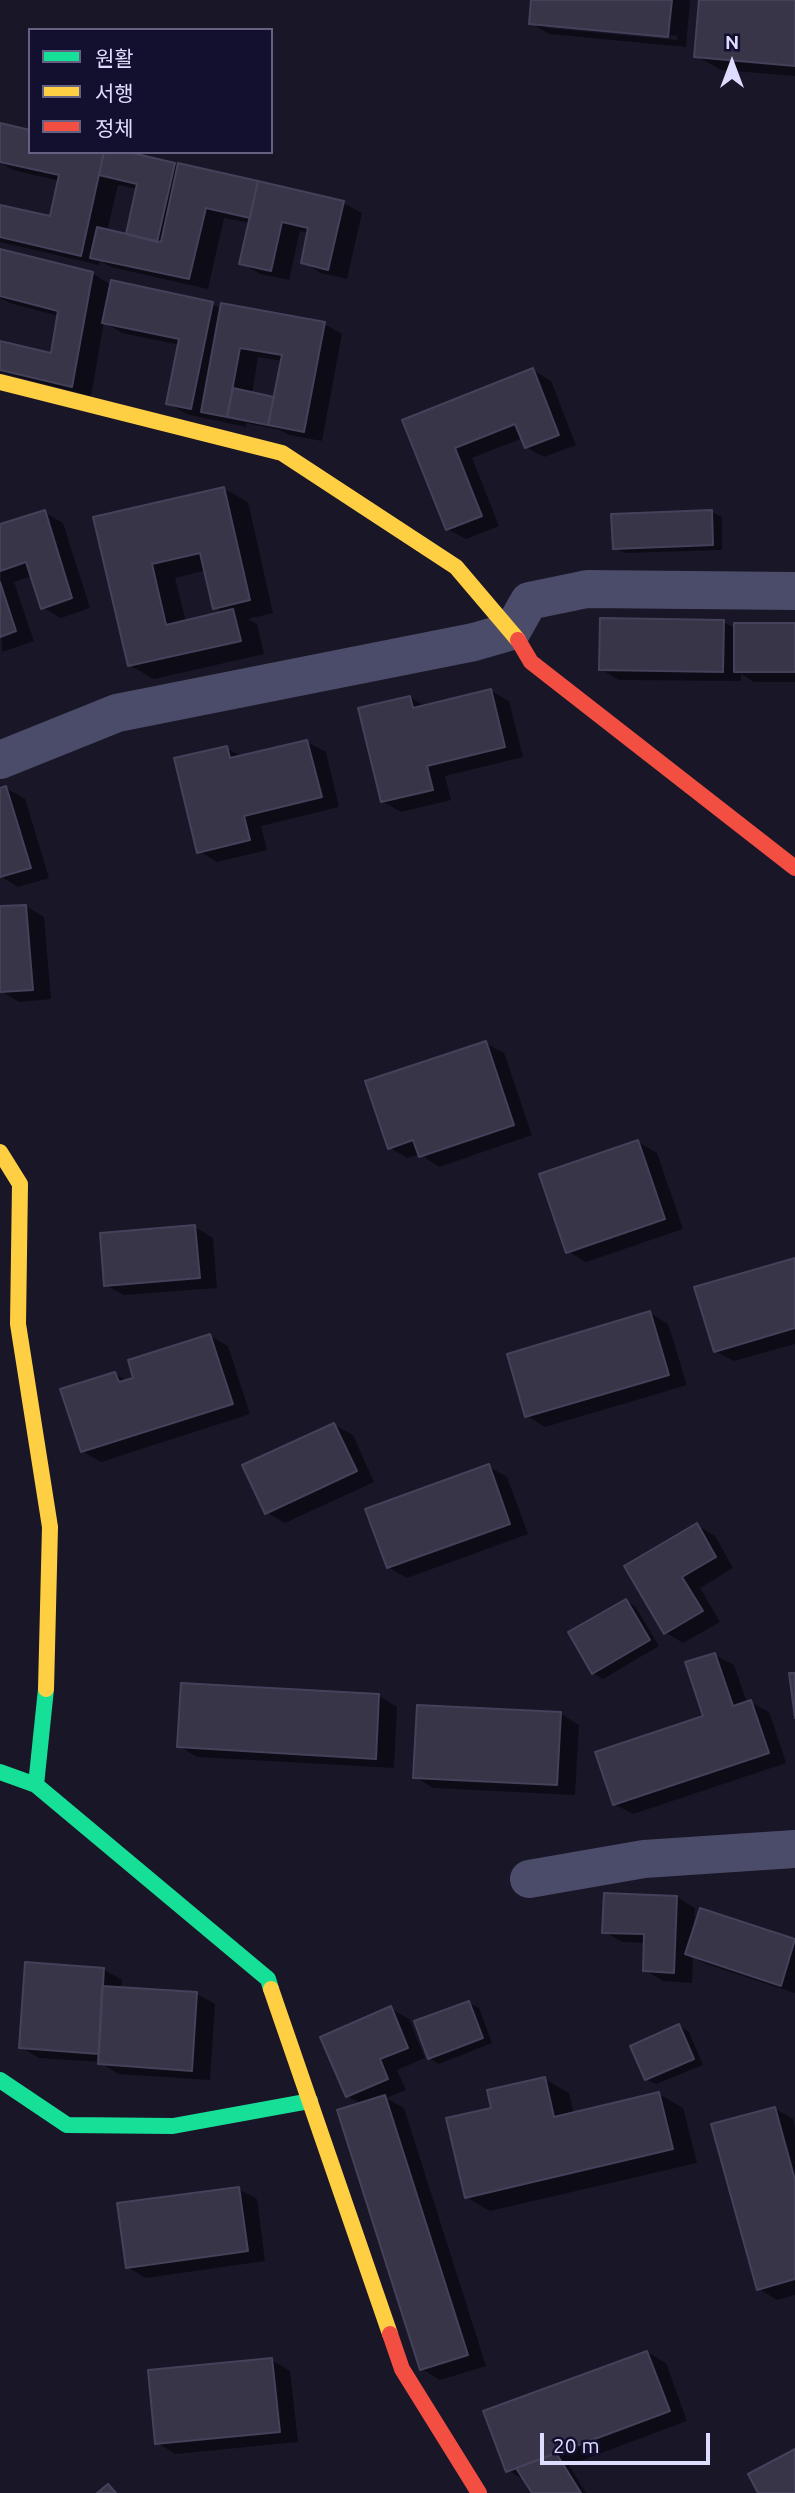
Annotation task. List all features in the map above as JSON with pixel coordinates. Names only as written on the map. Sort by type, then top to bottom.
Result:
[{"type":"street","points":[[0,382],[282,453],[456,567],[512,631],[531,662],[795,868]]},
{"type":"street","points":[[0,760],[117,713],[474,642],[512,631],[529,601],[587,589],[795,591]]},
{"type":"street","points":[[0,1152],[20,1184],[18,1324],[50,1527],[45,1709],[36,1785]]},
{"type":"street","points":[[0,1772],[36,1785],[268,1979],[402,2370],[479,2493]]},
{"type":"street","points":[[529,1879],[643,1859],[795,1849]]},
{"type":"street","points":[[0,2080],[67,2124],[173,2126],[310,2101]]},
{"type":"building","points":[[531,0],[672,0],[668,37],[529,24]]},
{"type":"building","points":[[699,0],[795,0],[795,66],[694,57]]},
{"type":"building","points":[[0,123],[28,130],[28,154],[104,154],[81,256],[0,237],[0,205],[50,216],[59,175],[0,162]]},
{"type":"building","points":[[104,154],[137,154],[175,163],[157,242],[126,234],[137,184],[99,175]]},
{"type":"building","points":[[178,163],[258,181],[250,218],[206,208],[189,279],[90,258],[97,227],[161,242]]},
{"type":"building","points":[[258,181],[344,201],[328,270],[301,263],[308,228],[282,222],[271,271],[239,264]]},
{"type":"building","points":[[0,249],[93,272],[72,387],[0,370],[0,341],[51,353],[58,311],[0,296]]},
{"type":"building","points":[[111,280],[213,302],[191,409],[166,404],[179,339],[102,323]]},
{"type":"building","points":[[221,303],[325,322],[304,432],[268,425],[282,355],[240,348],[227,417],[201,412]]},
{"type":"building","points":[[533,368],[559,435],[525,448],[515,424],[455,448],[482,516],[446,530],[402,420]]},
{"type":"building","points":[[233,388],[274,397],[268,425],[227,417]]},
{"type":"building","points":[[224,487],[250,600],[213,609],[200,553],[152,564],[166,625],[233,609],[241,641],[128,666],[93,517]]},
{"type":"building","points":[[45,510],[72,598],[41,609],[26,562],[0,571],[0,524]]},
{"type":"building","points":[[712,510],[713,545],[613,549],[611,514]]},
{"type":"building","points":[[0,582],[16,631],[0,637]]},
{"type":"building","points":[[600,618],[724,620],[723,672],[599,670]]},
{"type":"building","points":[[734,623],[795,623],[795,672],[734,672]]},
{"type":"building","points":[[491,689],[505,747],[427,766],[433,790],[381,802],[358,708],[410,696],[413,708]]},
{"type":"building","points":[[307,740],[322,797],[244,816],[250,840],[197,853],[174,758],[227,746],[230,758]]},
{"type":"building","points":[[6,786],[31,868],[0,877],[0,788]]},
{"type":"building","points":[[26,905],[33,990],[0,992],[0,906]]},
{"type":"building","points":[[486,1041],[514,1125],[419,1157],[413,1140],[388,1149],[365,1081]]},
{"type":"building","points":[[638,1140],[665,1219],[566,1253],[539,1174]]},
{"type":"building","points":[[195,1225],[200,1278],[104,1286],[100,1233]]},
{"type":"building","points":[[795,1258],[795,1328],[714,1352],[694,1287]]},
{"type":"building","points":[[650,1311],[669,1375],[525,1417],[507,1354]]},
{"type":"building","points":[[210,1334],[233,1404],[81,1452],[60,1389],[115,1372],[119,1382],[133,1378],[128,1360]]},
{"type":"building","points":[[334,1423],[357,1471],[265,1514],[242,1465]]},
{"type":"building","points":[[489,1464],[510,1524],[387,1568],[365,1509]]},
{"type":"building","points":[[697,1523],[716,1557],[682,1577],[703,1611],[664,1634],[624,1566]]},
{"type":"building","points":[[626,1599],[650,1640],[592,1674],[568,1632]]},
{"type":"building","points":[[715,1653],[733,1706],[751,1700],[769,1753],[613,1805],[595,1752],[703,1716],[685,1662]]},
{"type":"building","points":[[789,1673],[795,1673],[795,1718]]},
{"type":"building","points":[[181,1683],[379,1694],[376,1759],[177,1747]]},
{"type":"building","points":[[417,1705],[561,1712],[557,1785],[413,1778]]},
{"type":"building","points":[[604,1893],[677,1896],[674,1973],[643,1971],[644,1934],[602,1933]]},
{"type":"building","points":[[700,1908],[795,1939],[781,1986],[685,1954]]},
{"type":"building","points":[[25,1962],[104,1968],[99,2054],[19,2048]]},
{"type":"building","points":[[102,1986],[197,1992],[192,2071],[98,2064]]},
{"type":"building","points":[[469,2001],[483,2038],[428,2059],[414,2021]]},
{"type":"building","points":[[391,2006],[408,2048],[380,2059],[388,2079],[346,2097],[320,2037]]},
{"type":"building","points":[[679,2024],[694,2059],[645,2080],[630,2046]]},
{"type":"building","points":[[545,2077],[554,2117],[659,2092],[673,2149],[465,2198],[446,2118],[491,2108],[487,2090]]},
{"type":"building","points":[[385,2095],[468,2355],[420,2370],[337,2110]]},
{"type":"building","points":[[775,2107],[795,2180],[795,2279],[757,2290],[711,2124]]},
{"type":"building","points":[[239,2187],[248,2251],[126,2268],[117,2203]]},
{"type":"building","points":[[647,2351],[670,2411],[506,2472],[483,2411]]},
{"type":"building","points":[[272,2358],[280,2432],[155,2444],[148,2370]]},
{"type":"building","points":[[795,2449],[795,2493],[758,2493],[748,2474]]},
{"type":"building","points":[[556,2453],[581,2493],[532,2493],[516,2468]]},
{"type":"building","points":[[108,2484],[116,2493],[97,2493]]},
{"type":"traffic: fast","points":[[36,1785],[46,1689]]},
{"type":"traffic: fast","points":[[0,1772],[36,1785],[268,1979],[271,1989]]},
{"type":"traffic: fast","points":[[0,2080],[67,2125],[173,2126],[310,2101]]},
{"type":"traffic: slow","points":[[0,382],[282,453],[456,567],[518,640]]},
{"type":"traffic: slow","points":[[0,1152],[20,1184],[18,1324],[50,1527],[46,1689]]},
{"type":"traffic: slow","points":[[271,1989],[390,2334]]},
{"type":"traffic: jam","points":[[518,640],[531,662],[795,868]]},
{"type":"traffic: jam","points":[[390,2334],[402,2369],[479,2493]]}]
